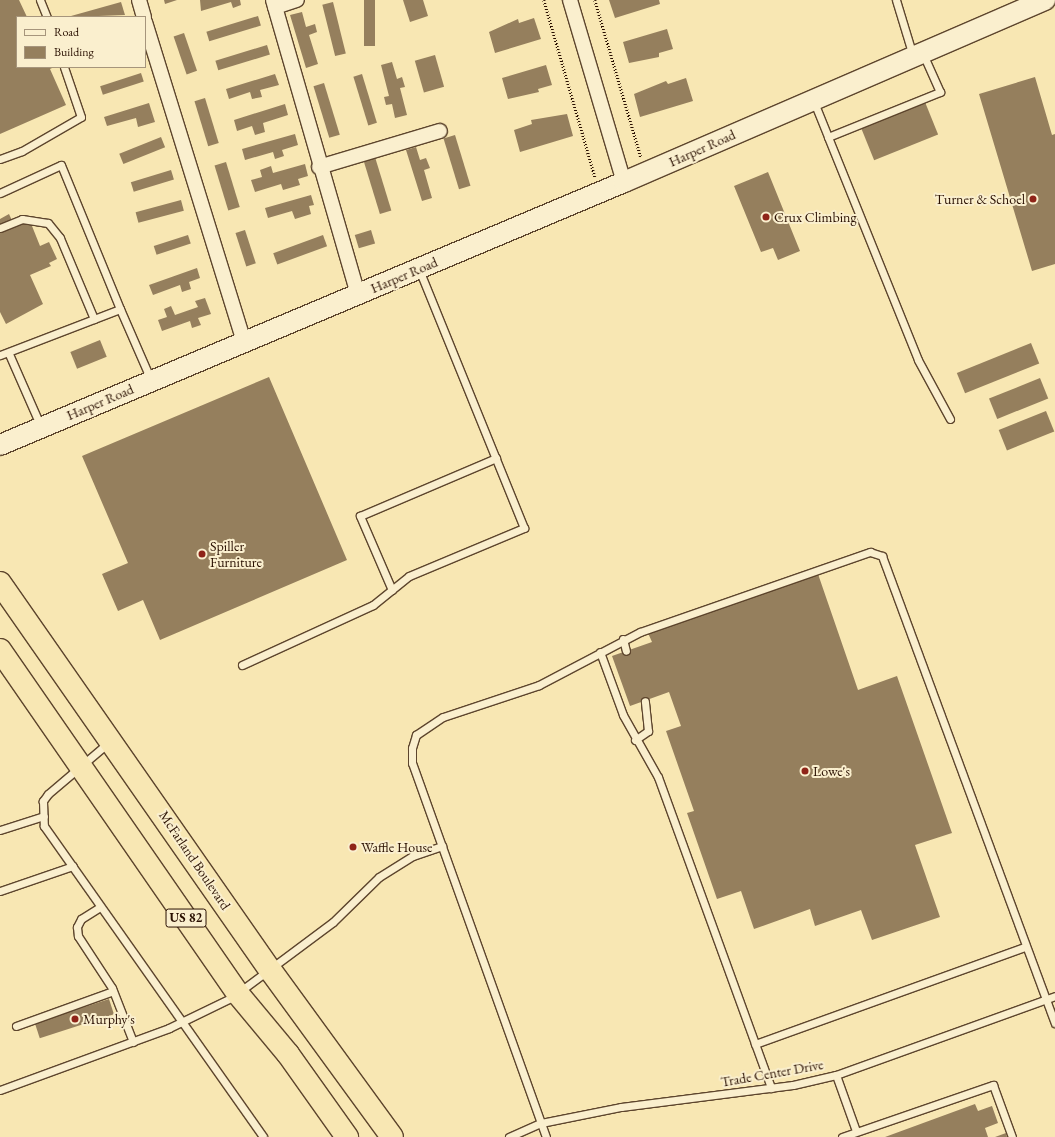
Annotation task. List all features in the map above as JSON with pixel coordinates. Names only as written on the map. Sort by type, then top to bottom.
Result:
[{"type":"highway","name":"McFarland Boulevard","points":[[0,583],[112,740],[271,971],[392,1137]]},
{"type":"highway","name":"US 82","points":[[0,650],[81,763],[238,994],[288,1054],[347,1137]]},
{"type":"highway","points":[[288,1054],[300,1090],[331,1137]]},
{"type":"street","points":[[139,0],[144,16]]},
{"type":"street","points":[[274,3],[297,0]]},
{"type":"street","points":[[570,0],[624,182]]},
{"type":"street","name":"Harper Road","points":[[0,445],[646,173],[1045,0]]},
{"type":"street","name":"Harper Road","points":[[274,3],[319,167],[358,295]]},
{"type":"street","points":[[146,25],[244,341]]},
{"type":"street","points":[[319,167],[440,131]]},
{"type":"lane","points":[[40,0],[47,16]]},
{"type":"lane","points":[[828,137],[940,92],[918,54],[896,0]]},
{"type":"lane","points":[[0,159],[22,151],[82,117],[64,68]]},
{"type":"lane","points":[[813,100],[918,360],[950,419]]},
{"type":"lane","points":[[0,194],[61,165],[151,381]]},
{"type":"lane","points":[[0,228],[22,219],[48,224],[60,238],[94,319]]},
{"type":"lane","points":[[242,665],[374,605],[409,576],[524,528],[419,269]]},
{"type":"lane","points":[[0,355],[10,354],[120,308]]},
{"type":"lane","points":[[10,354],[41,427]]},
{"type":"lane","points":[[392,590],[360,516],[496,458]]},
{"type":"lane","points":[[546,1137],[412,763],[416,735],[443,717],[539,685],[623,639],[877,552],[882,556],[1044,999],[1055,1023]]},
{"type":"lane","points":[[623,639],[626,651]]},
{"type":"lane","points":[[600,652],[635,740],[658,777],[771,1088]]},
{"type":"lane","points":[[635,740],[648,731],[644,701]]},
{"type":"lane","points":[[112,740],[56,784],[43,801],[44,826],[100,907],[184,1022],[263,1137]]},
{"type":"lane","points":[[0,830],[44,816]]},
{"type":"lane","points":[[0,1090],[184,1022],[238,994],[271,971],[333,922],[379,877],[413,856],[442,846]]},
{"type":"lane","points":[[0,891],[73,866]]},
{"type":"lane","points":[[100,907],[81,919],[77,927],[78,936],[113,991],[133,1042]]},
{"type":"lane","points":[[755,1044],[1025,947]]},
{"type":"lane","points":[[16,1026],[113,991]]},
{"type":"lane","name":"Trade Center Drive","points":[[509,1137],[541,1123],[621,1107],[771,1088],[836,1075],[1055,996]]},
{"type":"lane","points":[[836,1075],[856,1131]]},
{"type":"lane","points":[[843,1137],[856,1131],[993,1085],[1012,1137]]},
{"type":"path","points":[[544,0],[599,192]]},
{"type":"path","points":[[595,0],[646,173]]},
{"type":"building","points":[[0,0],[19,0],[27,16],[16,16],[16,68],[52,68],[50,69],[66,105],[0,134]]},
{"type":"building","points":[[164,0],[177,0],[165,4]]},
{"type":"building","points":[[200,0],[240,0],[241,5],[233,8],[231,2],[201,11]]},
{"type":"building","points":[[364,0],[375,0],[375,46],[364,46]]},
{"type":"building","points":[[403,0],[423,0],[428,16],[410,22]]},
{"type":"building","points":[[609,0],[659,0],[660,4],[615,18]]},
{"type":"building","points":[[121,2],[125,15],[98,16],[71,16]]},
{"type":"building","points":[[333,2],[346,53],[335,56],[322,5]]},
{"type":"building","points":[[302,12],[306,27],[315,24],[317,32],[309,35],[318,64],[306,68],[290,15]]},
{"type":"building","points":[[258,16],[261,26],[209,41],[206,32]]},
{"type":"building","points":[[534,18],[541,39],[495,53],[489,32],[518,19],[519,23]]},
{"type":"building","points":[[667,29],[673,49],[659,53],[659,57],[629,63],[623,42]]},
{"type":"building","points":[[184,33],[197,71],[187,74],[174,37]]},
{"type":"building","points":[[267,45],[270,55],[218,70],[215,61]]},
{"type":"building","points":[[435,55],[444,87],[424,93],[415,61]]},
{"type":"building","points":[[392,62],[397,79],[402,77],[405,87],[400,88],[407,115],[395,118],[392,104],[386,105],[384,97],[389,96],[381,65]]},
{"type":"building","points":[[546,65],[552,85],[538,89],[539,92],[508,99],[502,78]]},
{"type":"building","points":[[141,73],[144,82],[103,95],[100,86]]},
{"type":"building","points":[[275,74],[279,85],[260,90],[262,97],[252,99],[250,92],[229,99],[226,89]]},
{"type":"building","points":[[362,74],[377,123],[368,125],[353,77]]},
{"type":"building","name":"Turner & Schoel","points":[[1035,77],[1052,135],[1055,134],[1055,264],[1032,271],[979,94]]},
{"type":"building","points":[[686,78],[693,101],[640,117],[634,94],[666,81],[668,84]]},
{"type":"building","points":[[324,83],[340,135],[329,138],[313,86]]},
{"type":"building","points":[[205,98],[219,143],[208,146],[194,101]]},
{"type":"building","points":[[925,102],[938,134],[874,160],[861,128]]},
{"type":"building","points":[[149,103],[155,122],[138,127],[136,118],[107,126],[104,117]]},
{"type":"building","points":[[285,104],[288,115],[263,123],[265,132],[255,135],[252,126],[237,131],[234,120]]},
{"type":"building","points":[[567,114],[573,136],[520,152],[514,130],[532,124],[531,120]]},
{"type":"building","points":[[295,134],[298,145],[282,150],[284,156],[275,159],[273,152],[245,160],[242,149]]},
{"type":"building","points":[[455,135],[470,186],[459,189],[444,139]]},
{"type":"building","points":[[161,137],[165,147],[123,164],[119,154]]},
{"type":"building","points":[[416,147],[420,160],[426,158],[430,168],[424,170],[432,198],[422,201],[406,150]]},
{"type":"building","points":[[375,157],[391,211],[380,214],[364,161]]},
{"type":"building","points":[[226,162],[240,207],[228,210],[215,166]]},
{"type":"building","points":[[305,164],[308,176],[298,179],[300,185],[283,190],[281,184],[255,192],[251,180],[262,177],[260,170],[271,166],[273,173]]},
{"type":"building","points":[[171,170],[174,180],[134,192],[131,182]]},
{"type":"building","name":"Crux Climbing","points":[[768,172],[800,251],[778,260],[773,248],[761,252],[734,186]]},
{"type":"building","points":[[311,195],[314,205],[309,206],[311,214],[295,219],[292,211],[268,218],[265,208]]},
{"type":"building","points":[[181,200],[184,211],[138,223],[136,212]]},
{"type":"building","points":[[9,214],[15,227],[30,221],[40,246],[49,242],[57,259],[49,263],[51,266],[30,275],[43,304],[6,324],[0,312],[0,219]]},
{"type":"building","points":[[245,230],[256,263],[246,266],[235,233]]},
{"type":"building","points":[[371,230],[375,243],[359,248],[355,235]]},
{"type":"building","points":[[188,235],[191,244],[157,255],[154,246]]},
{"type":"building","points":[[323,235],[327,246],[277,264],[273,253]]},
{"type":"building","points":[[197,268],[200,278],[189,282],[191,289],[182,292],[180,285],[153,295],[149,285]]},
{"type":"building","points":[[205,298],[211,314],[198,318],[201,325],[192,328],[190,321],[162,331],[158,320],[167,317],[164,309],[171,306],[175,315],[198,307],[195,301]]},
{"type":"building","points":[[100,340],[107,357],[77,369],[70,352]]},
{"type":"building","points":[[1031,343],[1039,363],[965,393],[957,373]]},
{"type":"building","points":[[269,377],[347,560],[160,640],[143,600],[118,611],[102,574],[128,563],[82,456]]},
{"type":"building","points":[[1040,378],[1048,398],[997,419],[989,399]]},
{"type":"building","points":[[1046,411],[1054,431],[1007,451],[999,430]]},
{"type":"building","name":"Lowe's","points":[[818,574],[858,690],[897,676],[952,833],[915,845],[940,917],[872,940],[861,910],[815,926],[810,909],[754,929],[741,891],[717,899],[687,813],[694,811],[666,731],[681,726],[669,692],[630,706],[612,656],[652,642],[648,633]]},
{"type":"building","name":"Murphy's","points":[[109,999],[114,1014],[40,1038],[35,1023]]},
{"type":"building","points":[[975,1104],[978,1111],[992,1106],[998,1123],[985,1128],[988,1137],[885,1137]]},
{"type":"building","points":[[1006,1133],[1007,1137],[995,1137]]},
{"type":"place","name":"Turner & Schoel","points":[[1033,199]]},
{"type":"place","name":"Crux Climbing","points":[[766,217]]},
{"type":"place","name":"Spiller Furniture","points":[[202,554]]},
{"type":"place","name":"Lowe's","points":[[805,771]]},
{"type":"place","name":"Waffle House","points":[[353,847]]},
{"type":"place","name":"Murphy's","points":[[75,1019]]}]
